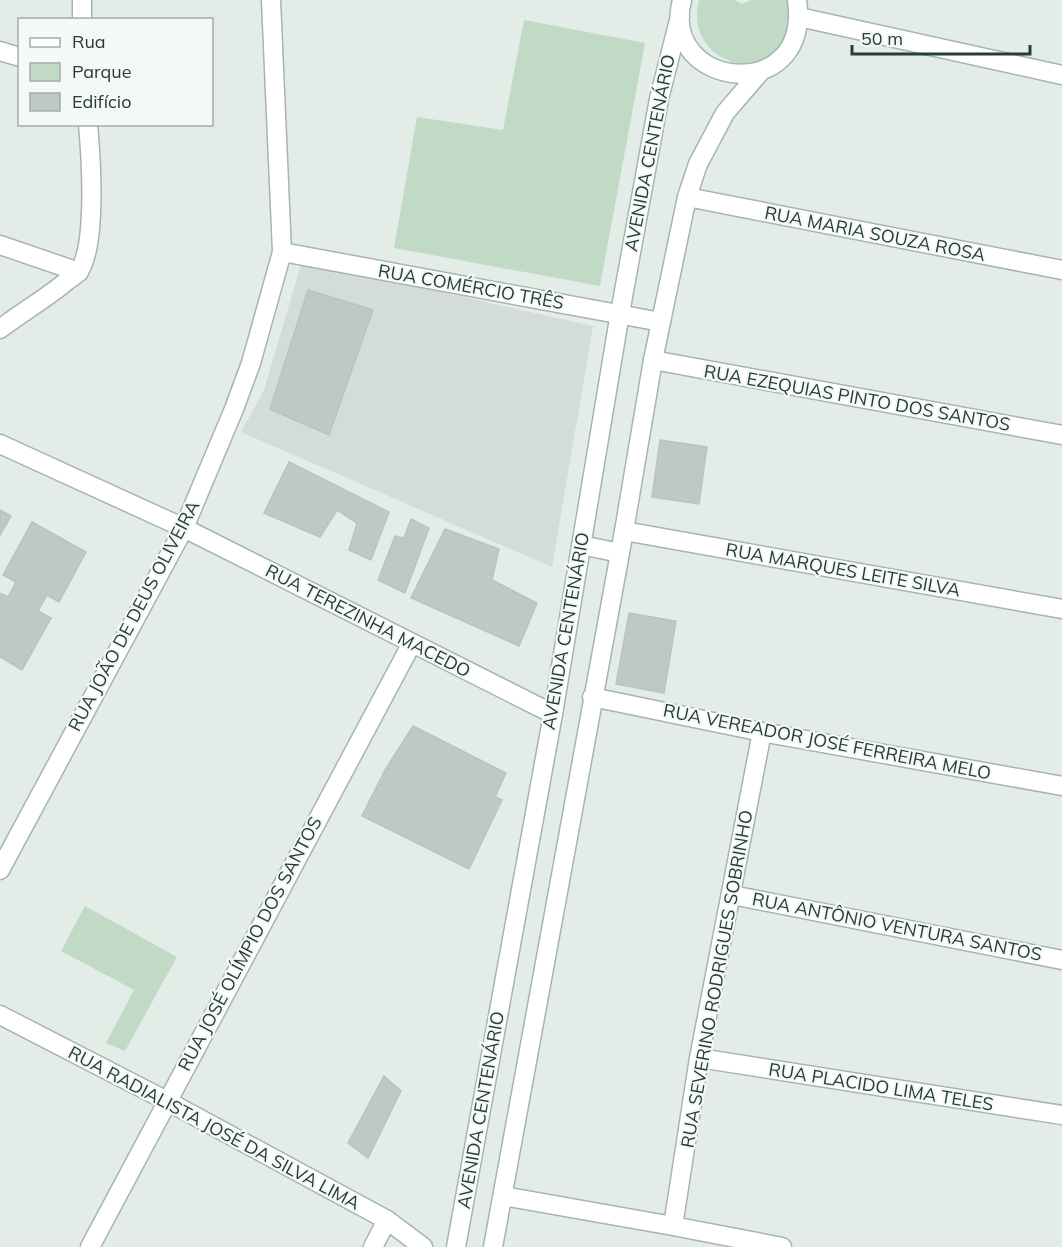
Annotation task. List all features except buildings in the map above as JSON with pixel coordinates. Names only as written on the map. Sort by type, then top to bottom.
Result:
[{"type":"street","points":[[82,0],[82,18]]},
{"type":"street","name":"RUA JOÃO DE DEUS OLIVEIRA","points":[[0,870],[184,528],[251,363],[282,252],[271,0]]},
{"type":"street","points":[[681,8],[683,35],[692,52],[706,65],[723,73],[742,75],[761,71]]},
{"type":"street","name":"AVENIDA CENTENÁRIO","points":[[456,1247],[553,714],[620,313],[659,99],[681,8]]},
{"type":"street","points":[[798,9],[1062,75]]},
{"type":"street","name":"AVENIDA CENTENÁRIO","points":[[493,1247],[624,531],[653,360],[687,197],[698,164],[725,113],[761,71],[777,61],[789,49],[796,34],[798,9]]},
{"type":"street","points":[[0,51],[18,56]]},
{"type":"street","points":[[0,329],[78,272],[88,244],[90,227],[88,126]]},
{"type":"street","name":"RUA MARIA SOUZA ROSA","points":[[687,197],[1062,270]]},
{"type":"street","points":[[0,245],[78,272]]},
{"type":"street","name":"RUA COMÉRCIO TRÊS","points":[[282,252],[661,322]]},
{"type":"street","name":"RUA EZEQUIAS PINTO DOS SANTOS","points":[[653,360],[1062,435]]},
{"type":"street","name":"RUA TEREZINHA MACEDO","points":[[0,444],[184,528],[553,714]]},
{"type":"street","name":"RUA MARQUES LEITE SILVA","points":[[624,531],[1062,609]]},
{"type":"street","points":[[581,545],[620,553]]},
{"type":"street","name":"RUA JOSÉ OLÍMPIO DOS SANTOS","points":[[90,1247],[412,643]]},
{"type":"street","name":"RUA VEREADOR JOSÉ FERREIRA MELO","points":[[592,697],[762,732],[1062,786]]},
{"type":"street","name":"RUA SEVERINO RODRIGUES SOBRINHO","points":[[673,1226],[699,1058],[762,732]]},
{"type":"street","name":"RUA ANTÔNIO VENTURA SANTOS","points":[[732,895],[1062,960]]},
{"type":"street","name":"RUA RADIALISTA JOSÉ DA SILVA LIMA","points":[[0,1015],[167,1101],[387,1220],[423,1247]]},
{"type":"street","name":"RUA PLACIDO LIMA TELES","points":[[699,1058],[1062,1115]]},
{"type":"street","points":[[503,1196],[782,1247]]},
{"type":"street","points":[[374,1247],[387,1220]]},
{"type":"shaded area","points":[[302,261],[593,326],[552,567],[241,432],[264,390]]},
{"type":"green space","points":[[699,0],[734,0],[742,4],[751,0],[789,0],[789,32],[778,50],[764,60],[747,64],[730,61],[715,53],[703,39],[697,22]]},
{"type":"green space","points":[[524,20],[645,43],[600,286],[394,248],[417,117],[503,130]]},
{"type":"green space","points":[[85,906],[177,957],[125,1051],[106,1043],[134,990],[61,951]]}]
